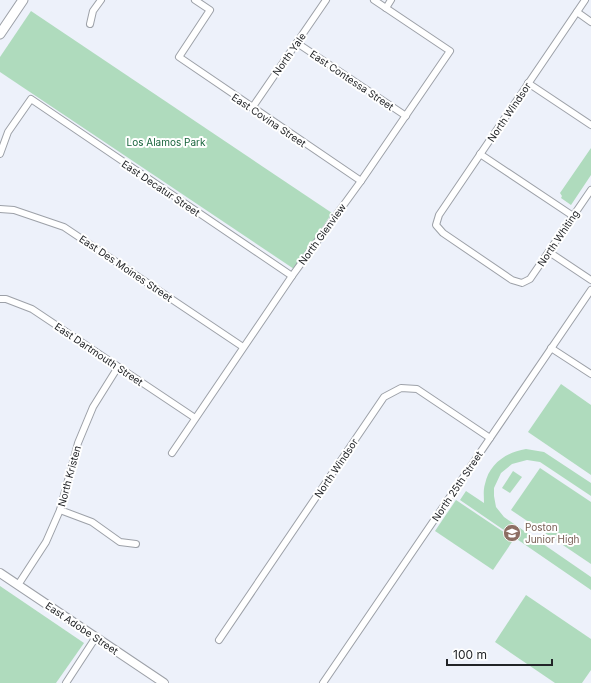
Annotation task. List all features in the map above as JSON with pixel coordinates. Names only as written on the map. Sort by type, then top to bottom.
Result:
[{"type":"main road","points":[[0,34],[23,0]]},
{"type":"street","points":[[90,24],[93,11],[101,0]]},
{"type":"street","name":"East Covina Street","points":[[195,0],[210,10],[179,57],[361,181]]},
{"type":"street","name":"North Yale","points":[[252,108],[326,0]]},
{"type":"street","points":[[374,0],[386,8],[391,0]]},
{"type":"street","name":"North Windsor","points":[[522,284],[512,280],[443,233],[436,225],[439,215],[585,0]]},
{"type":"street","name":"North Glenview","points":[[172,453],[292,276],[361,181],[450,51],[386,8]]},
{"type":"street","points":[[577,12],[591,22]]},
{"type":"street","name":"East Contessa Street","points":[[297,43],[406,116]]},
{"type":"street","points":[[528,83],[591,125]]},
{"type":"street","name":"East Decatur Street","points":[[0,154],[8,132],[31,99],[292,276]]},
{"type":"street","points":[[480,154],[573,216]]},
{"type":"street","name":"North Whiting","points":[[522,284],[530,278],[591,190]]},
{"type":"street","name":"East Des Moines Street","points":[[0,209],[14,210],[64,227],[243,347]]},
{"type":"street","points":[[549,252],[591,280]]},
{"type":"street","name":"North 25th Street","points":[[323,683],[591,290]]},
{"type":"street","name":"East Dartmouth Street","points":[[0,299],[6,299],[32,309],[195,418]]},
{"type":"street","points":[[551,348],[591,374]]},
{"type":"street","name":"North Kristen","points":[[18,585],[46,542],[60,510],[78,443],[92,407],[118,367]]},
{"type":"street","name":"North Windsor","points":[[218,640],[384,397],[401,388],[417,389],[490,438]]},
{"type":"street","points":[[60,510],[92,522],[120,542],[136,544]]},
{"type":"street","name":"East Adobe Street","points":[[0,573],[164,683]]},
{"type":"street","points":[[66,683],[96,637]]},
{"type":"green space","name":"Los Alamos Park","points":[[31,11],[332,213],[294,269],[0,72],[0,57]]},
{"type":"green space","points":[[591,148],[591,175],[571,205],[561,198],[562,196],[560,193]]},
{"type":"green space","points":[[561,384],[591,405],[591,475],[528,432]]},
{"type":"green space","points":[[526,449],[544,452],[591,483],[591,496],[540,462],[527,460],[512,464],[501,473],[494,488],[496,507],[504,517],[591,577],[591,590],[460,500],[466,491],[484,503],[485,484],[494,465],[505,456]]},
{"type":"green space","points":[[540,468],[591,502],[591,564],[511,510]]},
{"type":"green space","points":[[513,471],[522,477],[510,493],[502,488]]},
{"type":"green space","points":[[456,500],[514,539],[493,570],[435,531]]},
{"type":"green space","points":[[0,586],[84,643],[56,683],[0,683]]},
{"type":"green space","points":[[526,595],[591,639],[591,670],[582,683],[555,683],[495,642]]},
{"type":"place","name":"Poston Junior High","points":[[512,533]]}]
